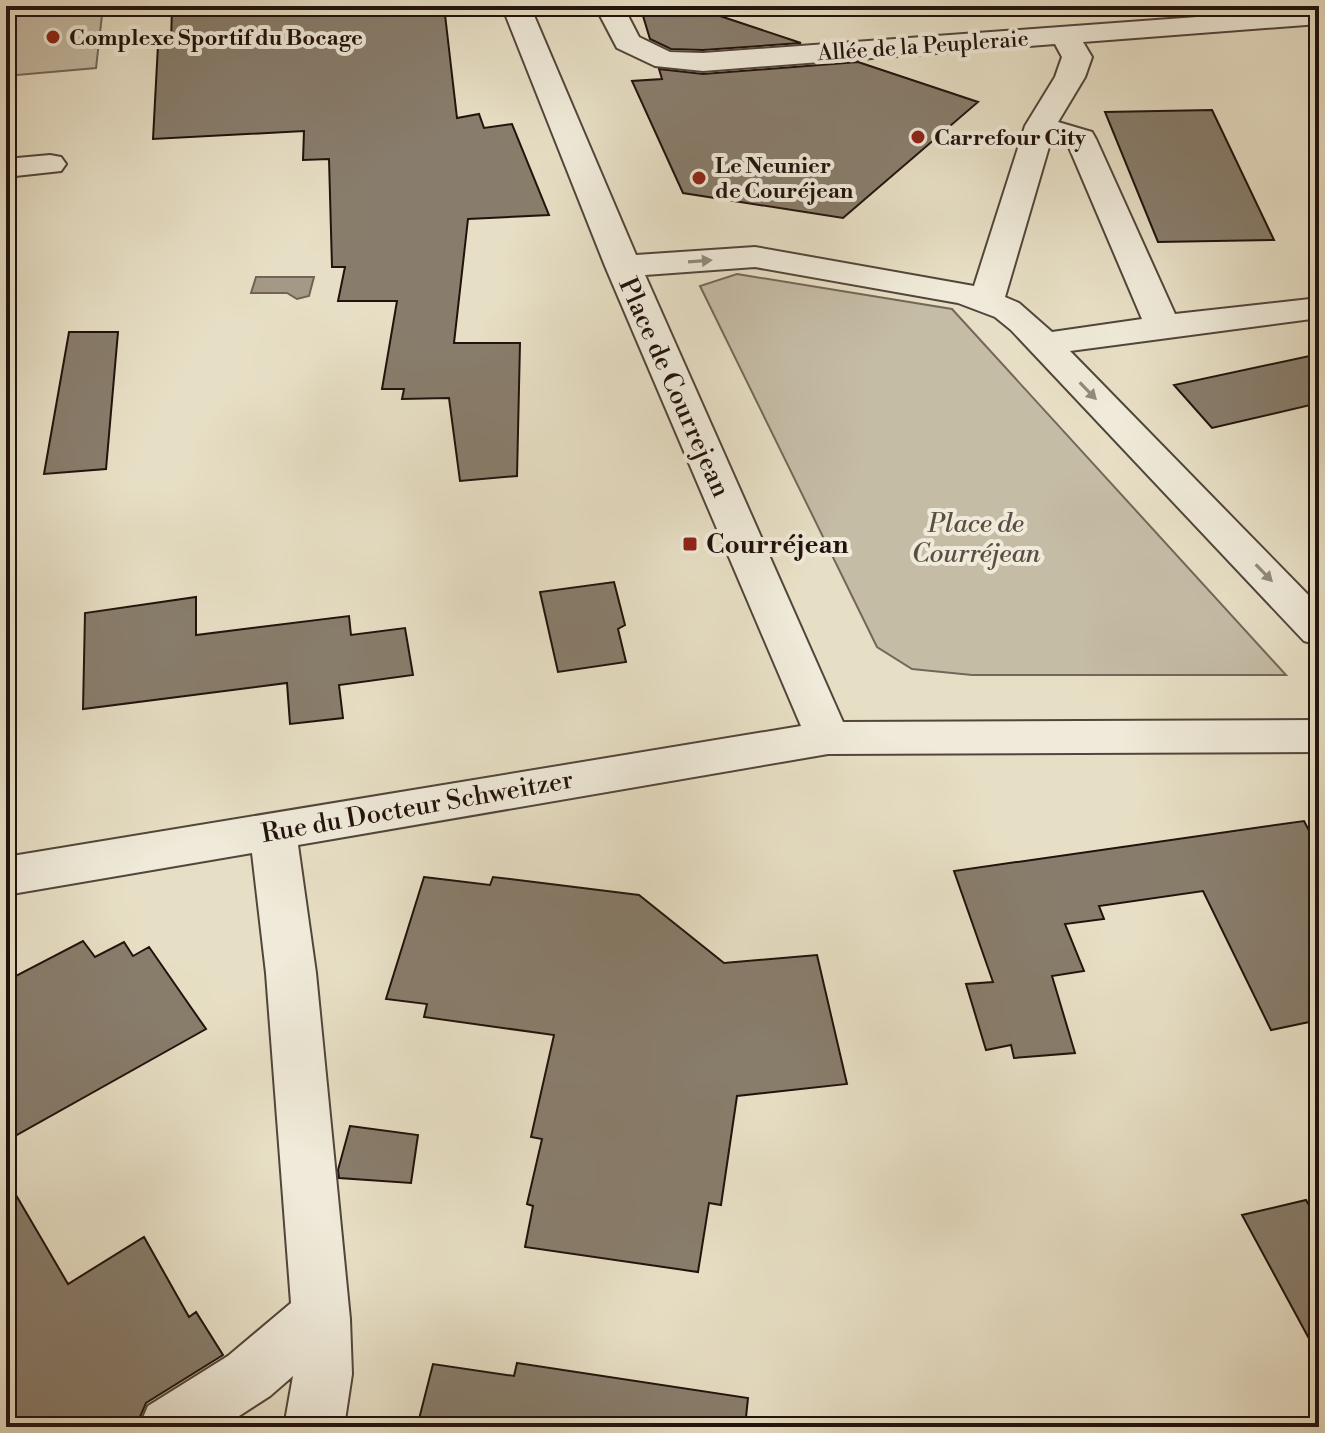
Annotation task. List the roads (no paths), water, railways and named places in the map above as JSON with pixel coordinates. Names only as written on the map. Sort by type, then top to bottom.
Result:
[{"type":"street","points":[[516,6],[622,266]]},
{"type":"street","name":"Allée de la Peupleraie","points":[[609,6],[627,42],[665,60],[703,62],[1319,16]]},
{"type":"street","points":[[987,300],[1040,126],[1070,77],[1077,57],[1064,35]]},
{"type":"street","points":[[1040,126],[1081,139],[1163,326]]},
{"type":"street","points":[[6,168],[50,164]]},
{"type":"street","name":"Place de Courrejean","points":[[828,738],[622,266],[755,257],[966,294],[1007,310],[1319,631]]},
{"type":"street","points":[[1043,344],[1319,308]]},
{"type":"street","points":[[828,738],[1319,736]]},
{"type":"street","name":"Rue du Docteur Schweitzer","points":[[6,876],[828,738]]},
{"type":"street","points":[[272,831],[288,928],[319,1316],[323,1394],[314,1427]]},
{"type":"street","points":[[169,1427],[249,1376],[319,1316]]},
{"type":"place","name":"Complexe Sportif du Bocage","points":[[53,37]]},
{"type":"place","name":"Carrefour City","points":[[918,137]]},
{"type":"place","name":"Le Neunier de Couréjean","points":[[699,178]]},
{"type":"place","name":"Courréjean","points":[[690,544]]},
{"type":"park label","name":"Place de Courréjean","points":[[976,538]]}]
